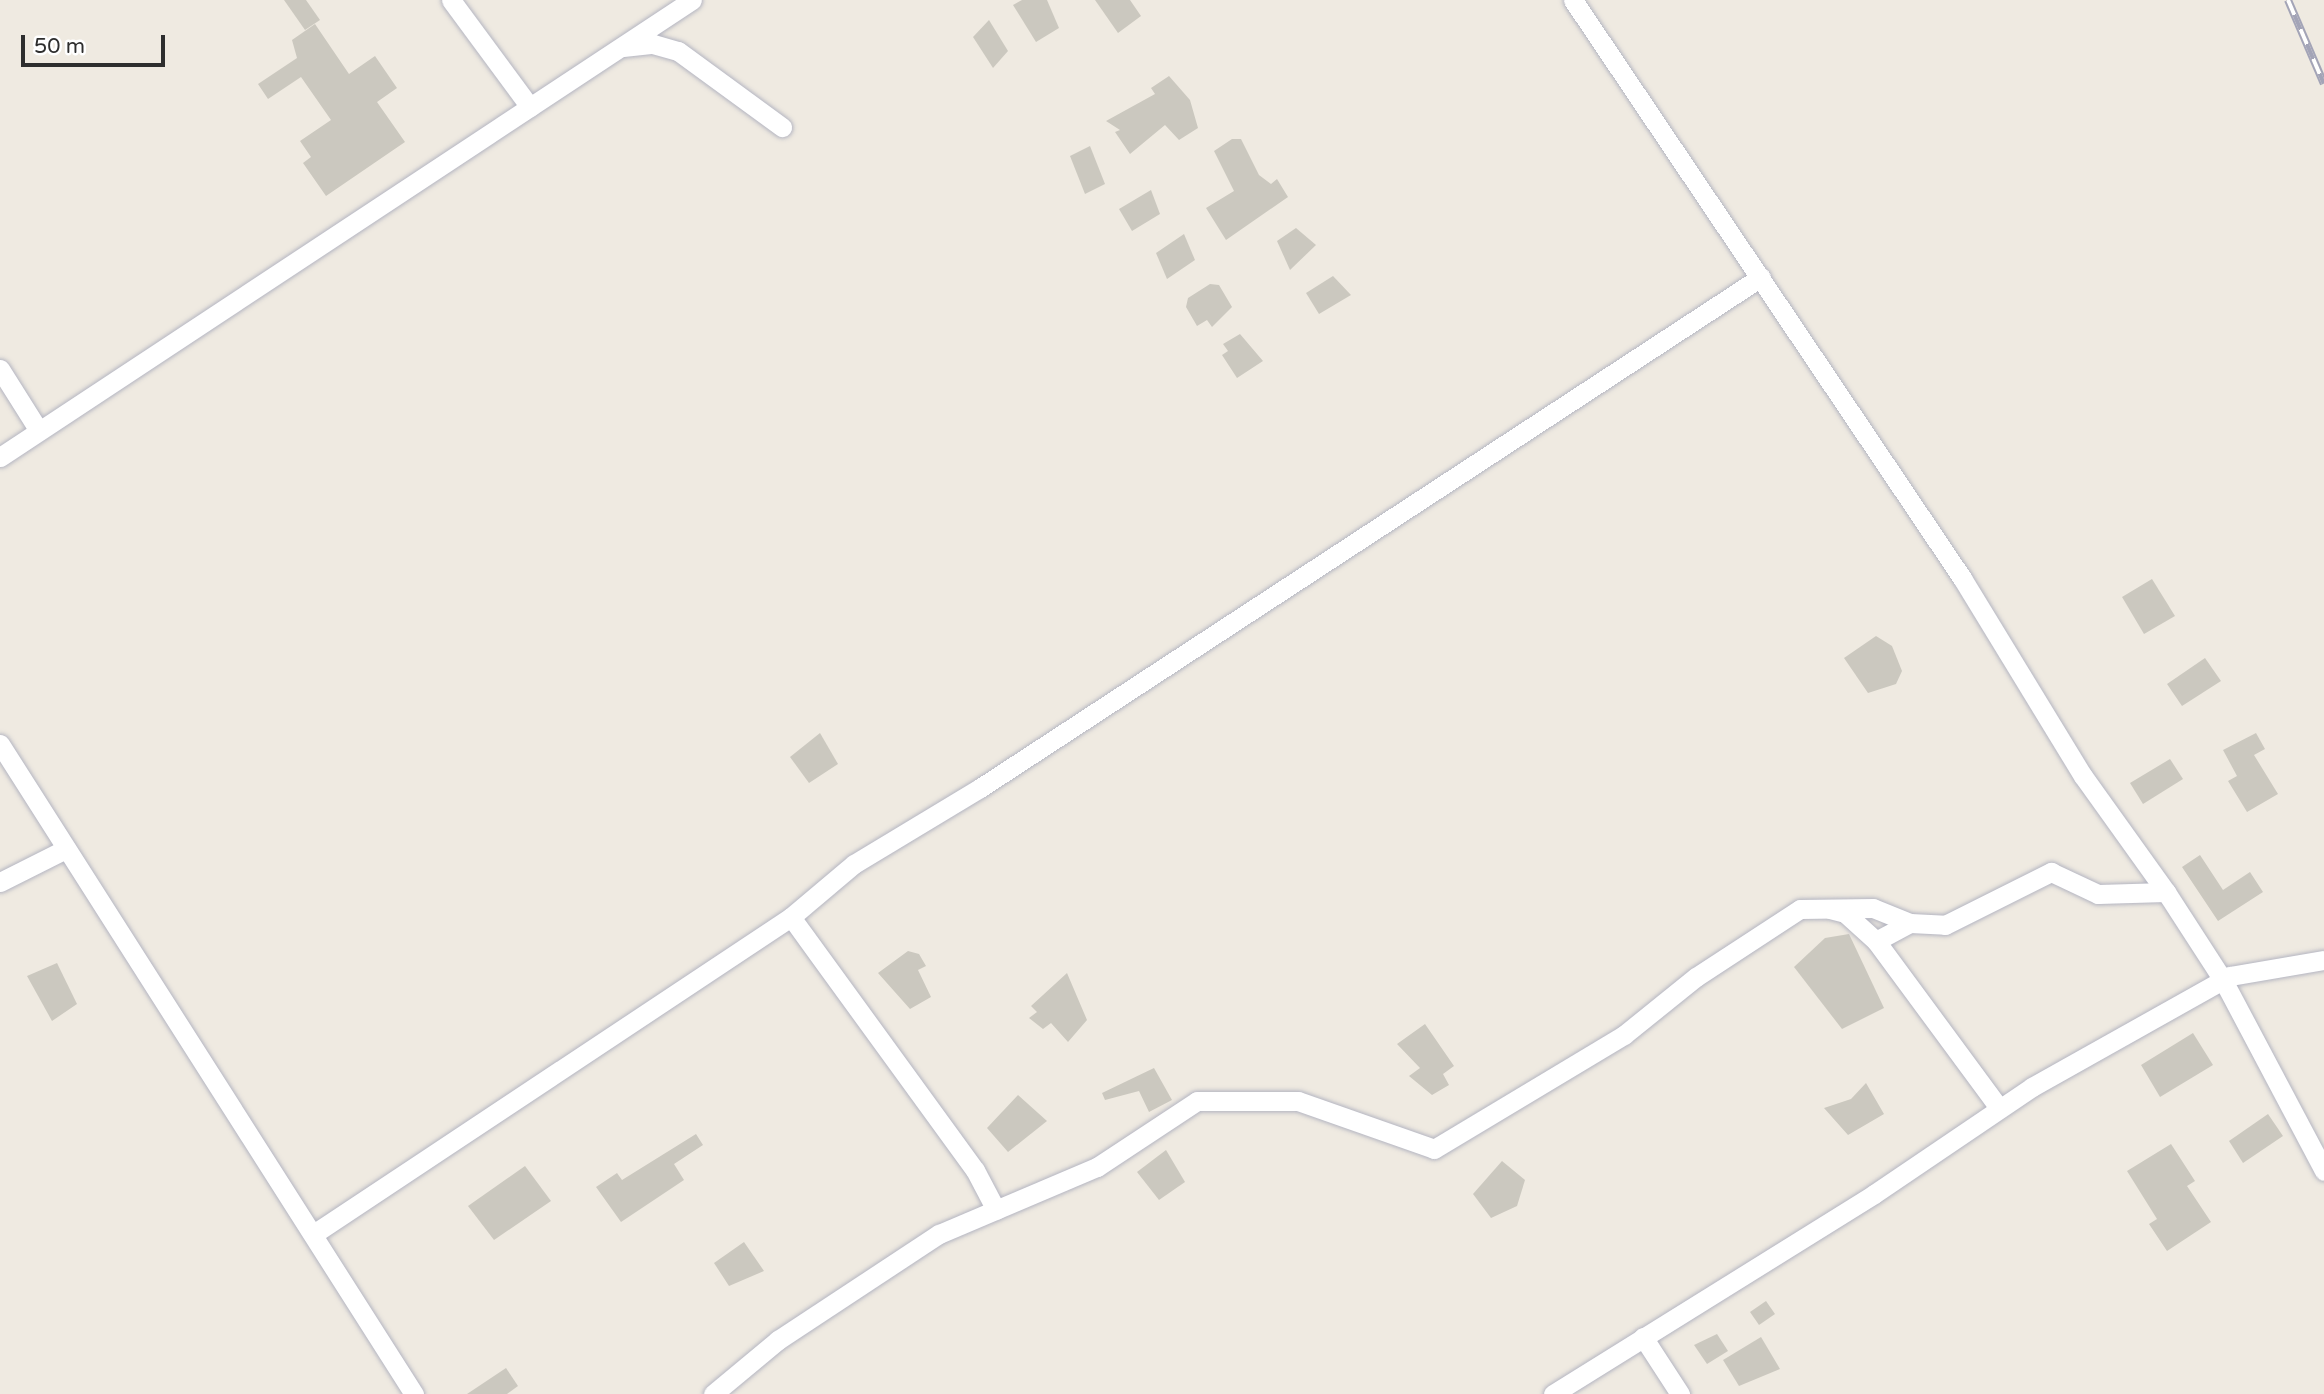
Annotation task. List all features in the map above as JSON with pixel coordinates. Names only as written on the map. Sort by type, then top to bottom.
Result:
[{"type":"street","points":[[451,0],[530,107]]},
{"type":"street","points":[[0,457],[692,0]]},
{"type":"street","points":[[1573,0],[1962,578],[2083,776],[2166,892],[2223,981],[2324,1171]]},
{"type":"street","points":[[618,48],[653,44],[678,51],[782,127]]},
{"type":"street","points":[[315,1233],[791,917],[854,864],[1305,578],[1338,549],[1761,277]]},
{"type":"street","points":[[0,369],[39,430]]},
{"type":"street","points":[[0,744],[315,1233],[414,1394]]},
{"type":"street","points":[[0,882],[66,849]]},
{"type":"street","points":[[713,1394],[854,1286],[939,1234],[1097,1167],[1209,1099],[1298,1101],[1434,1149],[1578,1064],[1728,954],[1813,905],[1873,908],[1910,923],[1945,925],[2051,872],[2098,894],[2166,892]]},
{"type":"street","points":[[1813,905],[1845,913],[1876,941],[1999,1108]]},
{"type":"street","points":[[791,917],[975,1170],[996,1210]]},
{"type":"street","points":[[1876,941],[1910,923]]},
{"type":"street","points":[[1553,1394],[1874,1194],[1999,1108],[2223,981],[2324,960]]},
{"type":"street","points":[[1643,1337],[1680,1394]]},
{"type":"building","points":[[284,0],[306,0],[320,20],[305,30]]},
{"type":"building","points":[[1022,0],[1047,0],[1059,28],[1036,42],[1013,5]]},
{"type":"building","points":[[1095,0],[1130,0],[1141,16],[1118,33]]},
{"type":"building","points":[[989,20],[1008,51],[993,68],[973,37]]},
{"type":"building","points":[[315,24],[349,74],[375,56],[397,88],[377,102],[405,142],[326,196],[303,163],[311,157],[300,141],[331,120],[301,77],[268,99],[258,84],[297,58],[292,40]]},
{"type":"building","points":[[1169,76],[1190,100],[1198,128],[1179,140],[1165,125],[1130,154],[1115,132],[1120,130],[1106,121],[1155,94],[1151,88]]},
{"type":"building","points":[[1232,139],[1241,139],[1259,175],[1271,184],[1277,179],[1288,197],[1226,240],[1206,208],[1234,191],[1214,151]]},
{"type":"building","points":[[1090,146],[1105,184],[1085,194],[1070,156]]},
{"type":"building","points":[[1151,190],[1160,214],[1132,231],[1119,209]]},
{"type":"building","points":[[1296,228],[1316,245],[1290,270],[1277,241]]},
{"type":"building","points":[[1184,234],[1195,260],[1167,279],[1156,253]]},
{"type":"building","points":[[1333,276],[1351,295],[1319,314],[1306,293]]},
{"type":"building","points":[[1210,284],[1219,285],[1232,307],[1212,327],[1207,320],[1197,326],[1186,307],[1188,298]]},
{"type":"building","points":[[1240,334],[1263,361],[1237,378],[1222,355],[1228,351],[1223,344]]},
{"type":"building","points":[[2152,579],[2175,616],[2144,634],[2122,597]]},
{"type":"building","points":[[1876,636],[1892,646],[1902,671],[1896,684],[1868,693],[1844,658]]},
{"type":"building","points":[[2205,658],[2221,681],[2182,706],[2167,684]]},
{"type":"building","points":[[820,733],[838,764],[809,783],[790,757]]},
{"type":"building","points":[[2256,733],[2265,749],[2254,755],[2278,794],[2247,812],[2228,781],[2237,776],[2223,750]]},
{"type":"building","points":[[2170,759],[2183,779],[2143,804],[2130,783]]},
{"type":"building","points":[[2200,855],[2223,890],[2250,872],[2263,892],[2218,921],[2182,867]]},
{"type":"building","points":[[1849,934],[1884,1008],[1842,1029],[1794,967],[1825,938]]},
{"type":"building","points":[[908,951],[919,954],[926,966],[918,970],[931,997],[910,1009],[878,973]]},
{"type":"building","points":[[57,963],[77,1004],[52,1021],[27,976]]},
{"type":"building","points":[[1067,973],[1087,1020],[1068,1042],[1051,1023],[1043,1029],[1029,1018],[1037,1012],[1031,1006]]},
{"type":"building","points":[[1425,1024],[1454,1066],[1443,1074],[1449,1085],[1432,1095],[1409,1076],[1420,1068],[1397,1044]]},
{"type":"building","points":[[2193,1033],[2213,1065],[2160,1097],[2141,1065]]},
{"type":"building","points":[[1154,1068],[1172,1100],[1149,1112],[1139,1091],[1105,1100],[1102,1093]]},
{"type":"building","points":[[1866,1083],[1884,1114],[1848,1135],[1824,1108],[1851,1099]]},
{"type":"building","points":[[1018,1095],[1047,1121],[1008,1152],[987,1128]]},
{"type":"building","points":[[2268,1114],[2283,1136],[2243,1163],[2229,1141]]},
{"type":"building","points":[[696,1134],[703,1145],[674,1164],[684,1180],[621,1222],[596,1187],[617,1173],[622,1180]]},
{"type":"building","points":[[2171,1144],[2195,1181],[2187,1186],[2211,1222],[2167,1251],[2149,1224],[2157,1219],[2127,1171]]},
{"type":"building","points":[[1166,1150],[1185,1182],[1159,1200],[1137,1172]]},
{"type":"building","points":[[1502,1161],[1525,1180],[1517,1206],[1491,1218],[1473,1194]]},
{"type":"building","points":[[525,1166],[551,1201],[494,1240],[468,1206]]},
{"type":"building","points":[[744,1242],[764,1271],[729,1286],[714,1263]]},
{"type":"building","points":[[1766,1301],[1775,1314],[1759,1325],[1750,1312]]},
{"type":"building","points":[[1717,1334],[1728,1351],[1707,1364],[1694,1345]]},
{"type":"building","points":[[1761,1337],[1780,1369],[1739,1386],[1723,1360]]},
{"type":"building","points":[[506,1368],[518,1386],[507,1394],[467,1394]]},
{"type":"railway","points":[[2288,0],[2324,84]]}]
